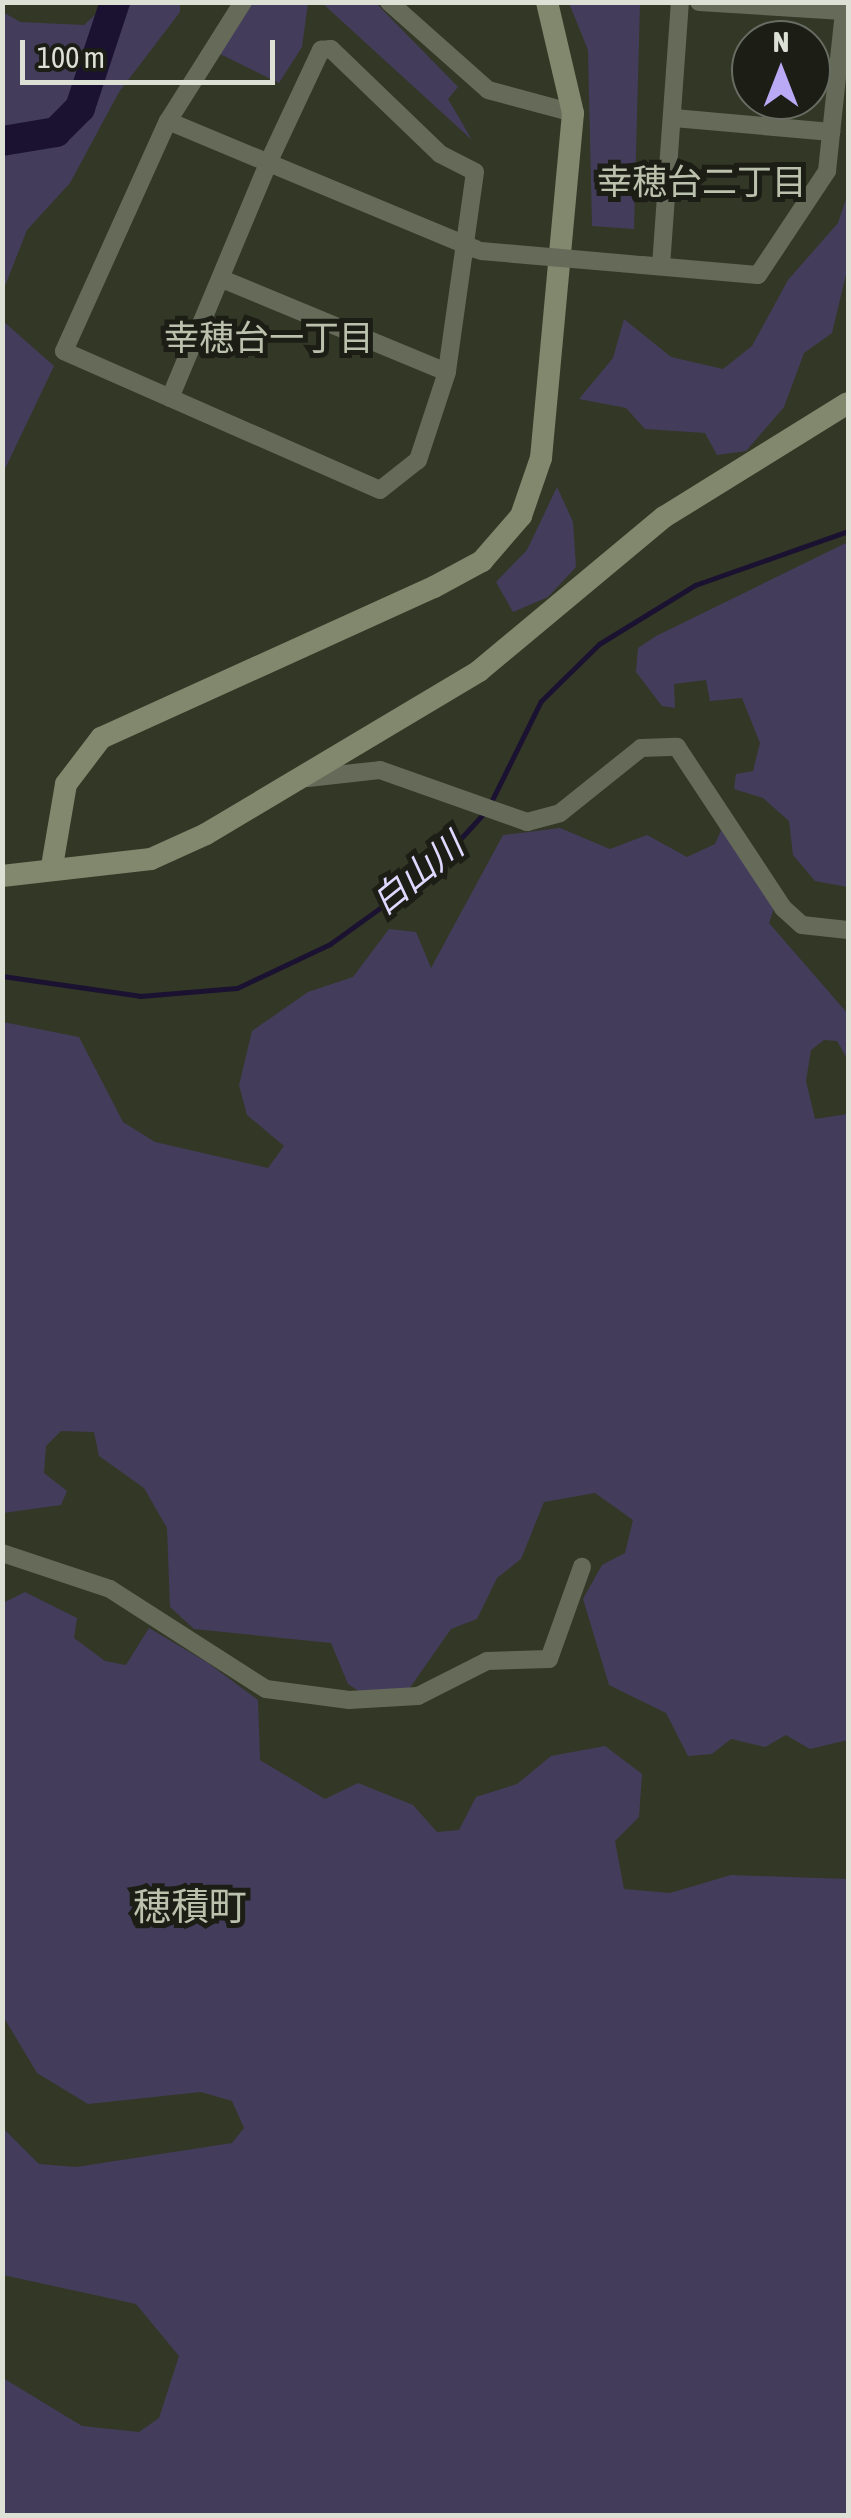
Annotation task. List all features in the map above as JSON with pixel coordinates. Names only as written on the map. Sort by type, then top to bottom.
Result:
[{"type":"street","points":[[170,398],[269,161],[322,50],[336,51],[440,154],[475,172],[473,248],[447,372],[418,460],[380,490],[64,352],[168,120],[244,2]]},
{"type":"street","points":[[389,2],[488,90],[573,113]]},
{"type":"street","points":[[52,866],[66,784],[101,738],[482,561],[520,516],[541,458],[573,113],[547,2]]},
{"type":"street","points":[[661,266],[680,2]]},
{"type":"street","points":[[168,120],[473,248],[758,276],[817,192],[831,132],[844,7],[699,2]]},
{"type":"street","points":[[674,118],[831,132]]},
{"type":"street","points":[[222,278],[447,372]]},
{"type":"street","points":[[2,876],[52,866],[151,859],[280,791],[478,671],[664,517],[848,403]]},
{"type":"street","points":[[280,791],[338,771],[380,770],[502,816],[544,820],[641,748],[677,748],[782,908],[802,924],[848,930]]},
{"type":"street","points":[[2,1553],[110,1590],[266,1689],[349,1700],[418,1696],[487,1661],[549,1659],[582,1566]]},
{"type":"shaded area","points":[[321,2],[376,3],[458,87],[448,99],[472,140]]},
{"type":"shaded area","points":[[108,3],[180,3],[180,12],[119,92],[70,183],[27,230],[3,291],[3,12],[20,22],[84,25]]},
{"type":"shaded area","points":[[237,3],[308,3],[302,47],[279,83],[208,48]]},
{"type":"shaded area","points":[[569,3],[640,3],[634,229],[592,226],[588,50]]},
{"type":"shaded area","points":[[848,193],[848,266],[832,333],[804,353],[784,407],[746,451],[717,455],[705,433],[645,429],[626,408],[579,399],[613,358],[624,319],[671,357],[723,369],[752,346],[788,280],[838,223]]},
{"type":"shaded area","points":[[3,321],[54,366],[3,473]]},
{"type":"shaded area","points":[[557,487],[573,522],[576,567],[548,597],[513,612],[496,582],[527,550]]},
{"type":"shaded area","points":[[848,542],[848,887],[815,881],[793,855],[789,821],[763,798],[734,789],[736,774],[753,771],[760,743],[742,698],[710,701],[706,680],[674,684],[675,708],[662,706],[636,672],[638,648],[656,636]]},
{"type":"shaded area","points":[[560,828],[610,849],[647,835],[687,857],[715,844],[722,828],[774,908],[769,923],[848,1014],[848,1060],[837,1041],[824,1040],[811,1050],[806,1081],[815,1119],[848,1114],[848,1740],[810,1749],[786,1735],[765,1747],[731,1739],[712,1754],[688,1756],[666,1713],[609,1685],[583,1599],[602,1565],[625,1553],[633,1520],[595,1493],[544,1502],[521,1559],[497,1578],[477,1619],[451,1629],[409,1689],[366,1696],[348,1684],[331,1643],[194,1629],[170,1607],[167,1528],[144,1488],[99,1456],[94,1432],[61,1431],[46,1446],[44,1473],[67,1491],[61,1505],[3,1513],[3,1022],[79,1037],[123,1122],[155,1142],[268,1168],[284,1146],[247,1115],[239,1085],[252,1031],[308,992],[353,977],[389,929],[416,932],[431,968],[503,835]]},
{"type":"shaded area","points":[[25,1592],[77,1618],[74,1638],[105,1661],[126,1665],[149,1628],[208,1663],[258,1700],[260,1760],[325,1799],[358,1783],[413,1805],[437,1832],[459,1830],[476,1797],[517,1784],[551,1756],[605,1746],[642,1774],[639,1817],[615,1841],[624,1889],[670,1893],[731,1875],[848,1879],[848,2515],[3,2515],[3,2378],[82,2426],[139,2432],[159,2418],[179,2356],[136,2304],[3,2275],[3,2128],[39,2164],[76,2167],[232,2143],[244,2128],[232,2101],[201,2092],[88,2104],[37,2073],[3,2016],[3,1603]]},
{"type":"waterway","points":[[2,141],[56,132],[80,108],[115,2]]},
{"type":"waterway","name":"白山川","points":[[490,804],[541,701],[599,644],[695,585],[848,531]]},
{"type":"waterway","name":"白山川","points":[[2,976],[140,996],[237,988],[330,944],[430,872],[484,813]]},
{"type":"district","name":"幸穂台二丁目","points":[[702,181]]},
{"type":"district","name":"幸穂台一丁目","points":[[269,337]]},
{"type":"district","name":"穂積町","points":[[190,1907]]}]
